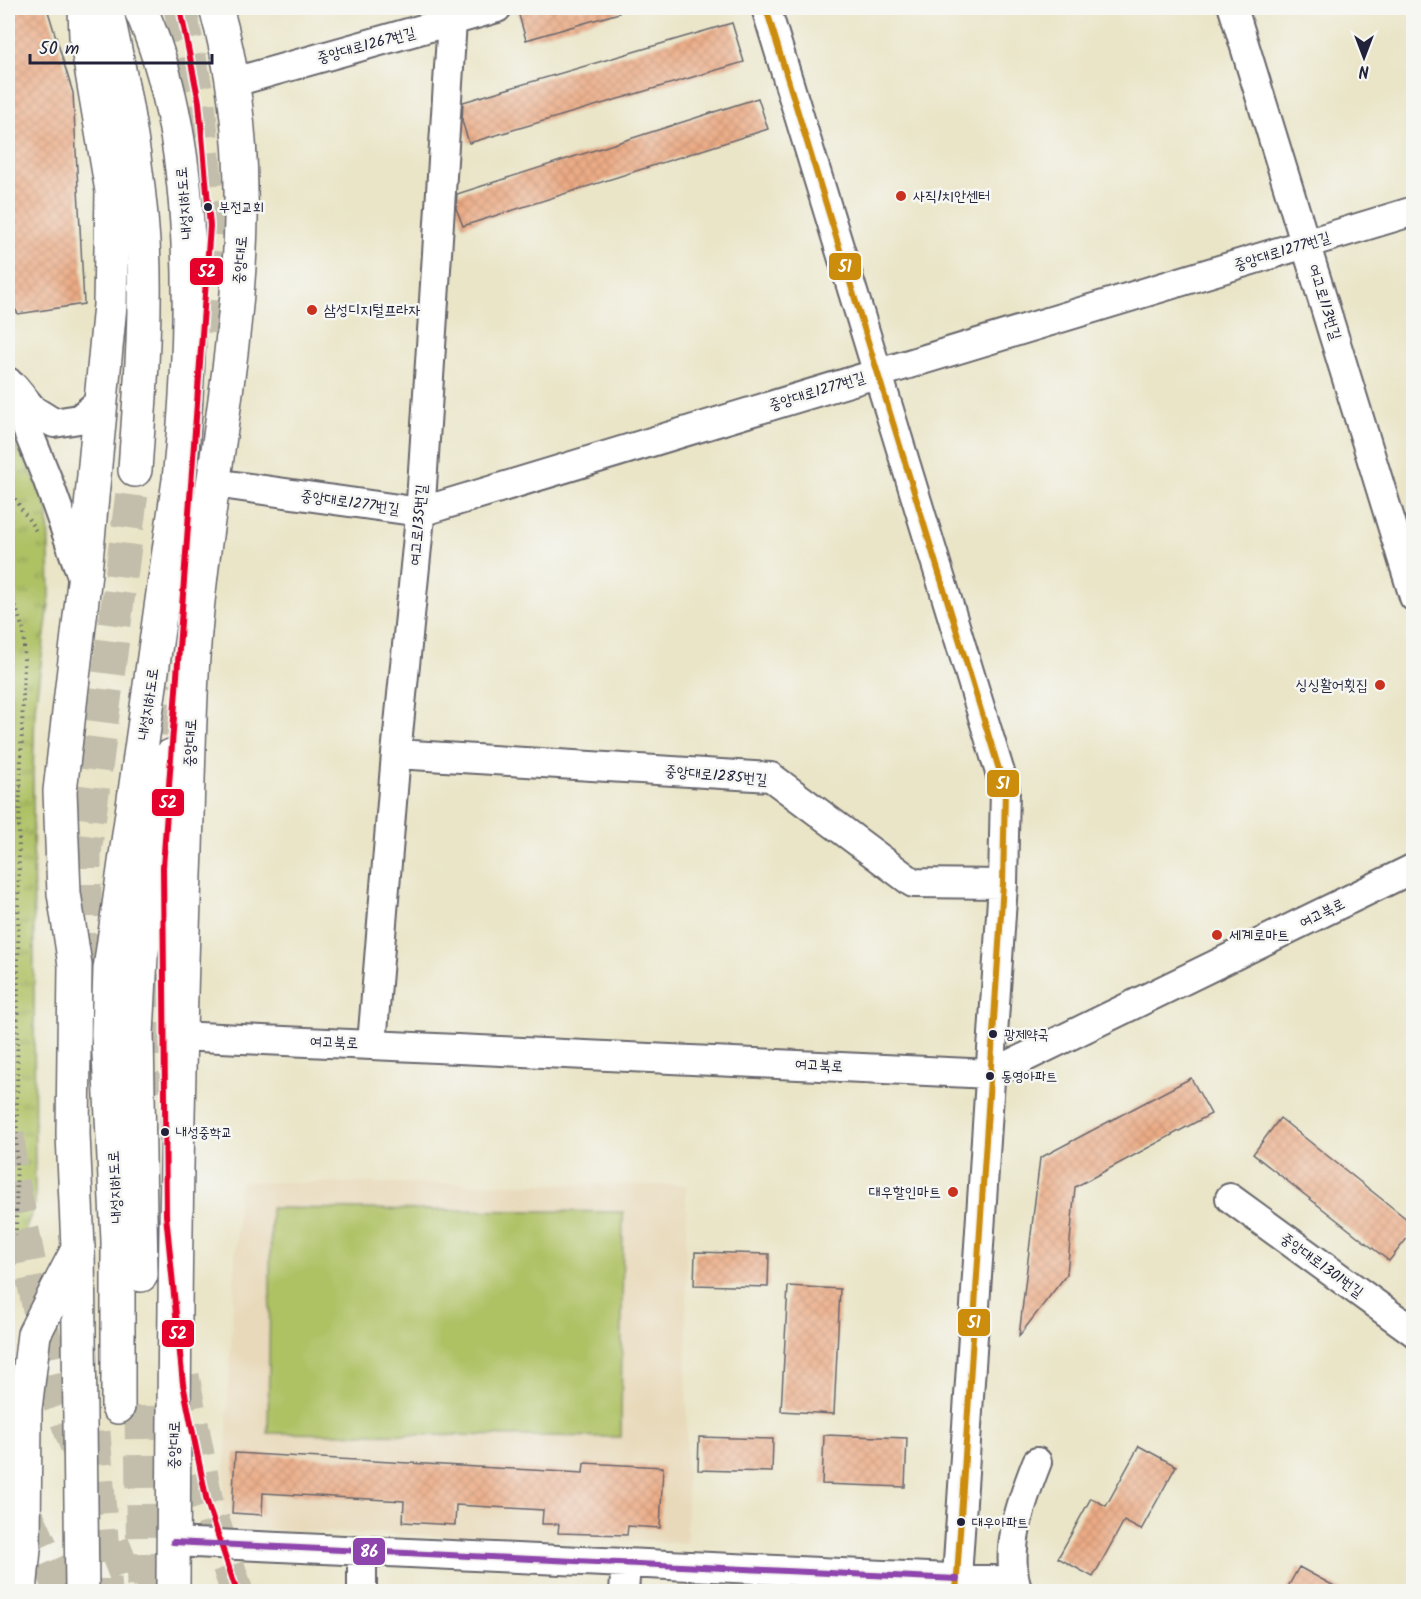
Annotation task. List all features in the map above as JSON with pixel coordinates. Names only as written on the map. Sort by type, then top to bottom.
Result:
[{"type":"main road","points":[[82,1592],[78,1248],[73,1134],[75,965],[64,893],[60,791],[84,582],[110,305],[112,191],[86,37],[85,8]]},
{"type":"main road","points":[[106,8],[130,126],[143,243],[141,376],[135,470]]},
{"type":"main road","name":"내성지하도로","points":[[140,8],[150,30],[176,121],[189,274],[186,410],[179,480],[110,969],[108,1034],[129,1406],[137,1034],[141,957],[175,729],[193,656]]},
{"type":"main road","name":"중앙대로","points":[[173,1592],[178,1036],[193,656],[236,316],[243,208],[234,82],[216,8]]},
{"type":"main road","points":[[20,1592],[24,1549],[25,1409],[34,1334],[78,1248]]},
{"type":"main road","points":[[152,1592],[162,1581],[173,1548]]},
{"type":"main road","points":[[81,1555],[95,1582],[104,1592]]},
{"type":"street","name":"중앙대로1267번길","points":[[234,82],[449,14],[497,8]]},
{"type":"street","points":[[766,8],[1005,789],[1003,884],[957,1585]]},
{"type":"street","name":"여고로113번길","points":[[1233,8],[1307,243],[1413,597]]},
{"type":"street","name":"여고로135번길","points":[[372,1044],[396,754],[420,512],[449,14]]},
{"type":"street","name":"중앙대로1277번길","points":[[214,483],[420,512],[1413,211]]},
{"type":"street","points":[[8,381],[33,410],[54,423],[79,419],[101,401]]},
{"type":"street","points":[[8,381],[48,481],[84,582]]},
{"type":"street","name":"중앙대로1285번길","points":[[396,754],[771,777],[913,884],[1003,884]]},
{"type":"street","name":"여고북로","points":[[178,1036],[991,1074],[1413,868]]},
{"type":"street","name":"중앙대로1301번길","points":[[1230,1197],[1413,1332]]},
{"type":"street","points":[[173,1548],[362,1551],[626,1563],[785,1581],[1016,1586],[1014,1542],[1022,1499],[1036,1462]]},
{"type":"street","points":[[362,1551],[362,1592]]},
{"type":"street","points":[[624,1592],[626,1563]]},
{"type":"path","points":[[8,489],[40,536]]},
{"type":"path","points":[[8,583],[24,633],[16,1235]]},
{"type":"path","points":[[8,786],[26,786]]},
{"type":"path","points":[[8,910],[20,910]]},
{"type":"shaded area","name":"내성중학교","points":[[239,1182],[686,1185],[687,1543],[222,1529]]},
{"type":"green space","points":[[8,434],[28,465],[48,510],[50,596],[35,708],[33,775],[35,1203],[8,1279]]},
{"type":"green space","points":[[271,1208],[623,1212],[621,1437],[268,1433]]},
{"type":"building","points":[[8,8],[47,8],[73,93],[84,304],[18,314],[8,297]]},
{"type":"building","points":[[517,8],[618,8],[619,13],[526,40]]},
{"type":"building","points":[[732,23],[744,62],[469,143],[462,121],[463,102]]},
{"type":"building","points":[[758,98],[768,129],[463,226],[456,208],[457,194]]},
{"type":"building","points":[[1191,1078],[1211,1114],[1075,1187],[1067,1274],[1019,1336],[1040,1158]]},
{"type":"building","points":[[1280,1118],[1413,1224],[1413,1231],[1389,1261],[1253,1154]]},
{"type":"building","points":[[695,1252],[769,1254],[768,1287],[694,1285]]},
{"type":"building","points":[[788,1286],[840,1289],[834,1414],[781,1411]]},
{"type":"building","points":[[824,1435],[907,1438],[905,1487],[822,1484]]},
{"type":"building","points":[[699,1437],[773,1439],[772,1472],[698,1470]]},
{"type":"building","points":[[1139,1446],[1176,1466],[1141,1530],[1124,1521],[1093,1577],[1058,1558],[1091,1498],[1106,1506]]},
{"type":"building","points":[[235,1453],[583,1473],[584,1463],[663,1467],[660,1528],[628,1526],[627,1535],[558,1533],[559,1524],[542,1524],[543,1510],[456,1505],[455,1525],[403,1522],[404,1501],[263,1493],[262,1515],[232,1513]]},
{"type":"building","points":[[1299,1567],[1345,1592],[1285,1592]]},
{"type":"tunnel","points":[[180,8],[199,102],[210,226],[202,334]]},
{"type":"tunnel","points":[[85,966],[85,853],[135,470]]},
{"type":"tunnel","points":[[181,618],[190,499]]},
{"type":"tunnel","points":[[169,785],[176,684]]},
{"type":"tunnel","points":[[163,876],[163,1091]]},
{"type":"tunnel","points":[[8,1133],[11,1171],[56,1394],[80,1455]]},
{"type":"tunnel","points":[[183,1376],[207,1502],[237,1592]]},
{"type":"tunnel","points":[[141,1406],[143,1592]]},
{"type":"tunnel","points":[[94,1432],[106,1592]]},
{"type":"tunnel","points":[[8,1473],[62,1592]]},
{"type":"tunnel","points":[[113,1543],[132,1592]]},
{"type":"transit line","name":"52","points":[[180,8],[199,102],[210,226],[163,867],[166,1215],[183,1384],[207,1502],[237,1592]]},
{"type":"transit line","name":"51","points":[[766,8],[1005,789],[1003,884],[956,1592]]},
{"type":"transit line","name":"86","points":[[173,1542],[957,1579]]},
{"type":"place","name":"사직1치안센터","points":[[901,196]]},
{"type":"place","name":"부전교회","points":[[208,207]]},
{"type":"place","name":"삼성디지털프라자","points":[[312,310]]},
{"type":"place","name":"싱싱활어횟집","points":[[1380,685]]},
{"type":"place","name":"세계로마트","points":[[1217,935]]},
{"type":"place","name":"광제약국","points":[[993,1034]]},
{"type":"place","name":"동영아파트","points":[[990,1076]]},
{"type":"place","name":"내성중학교","points":[[165,1132]]},
{"type":"place","name":"대우할인마트","points":[[953,1192]]},
{"type":"place","name":"대우아파트","points":[[961,1522]]}]
